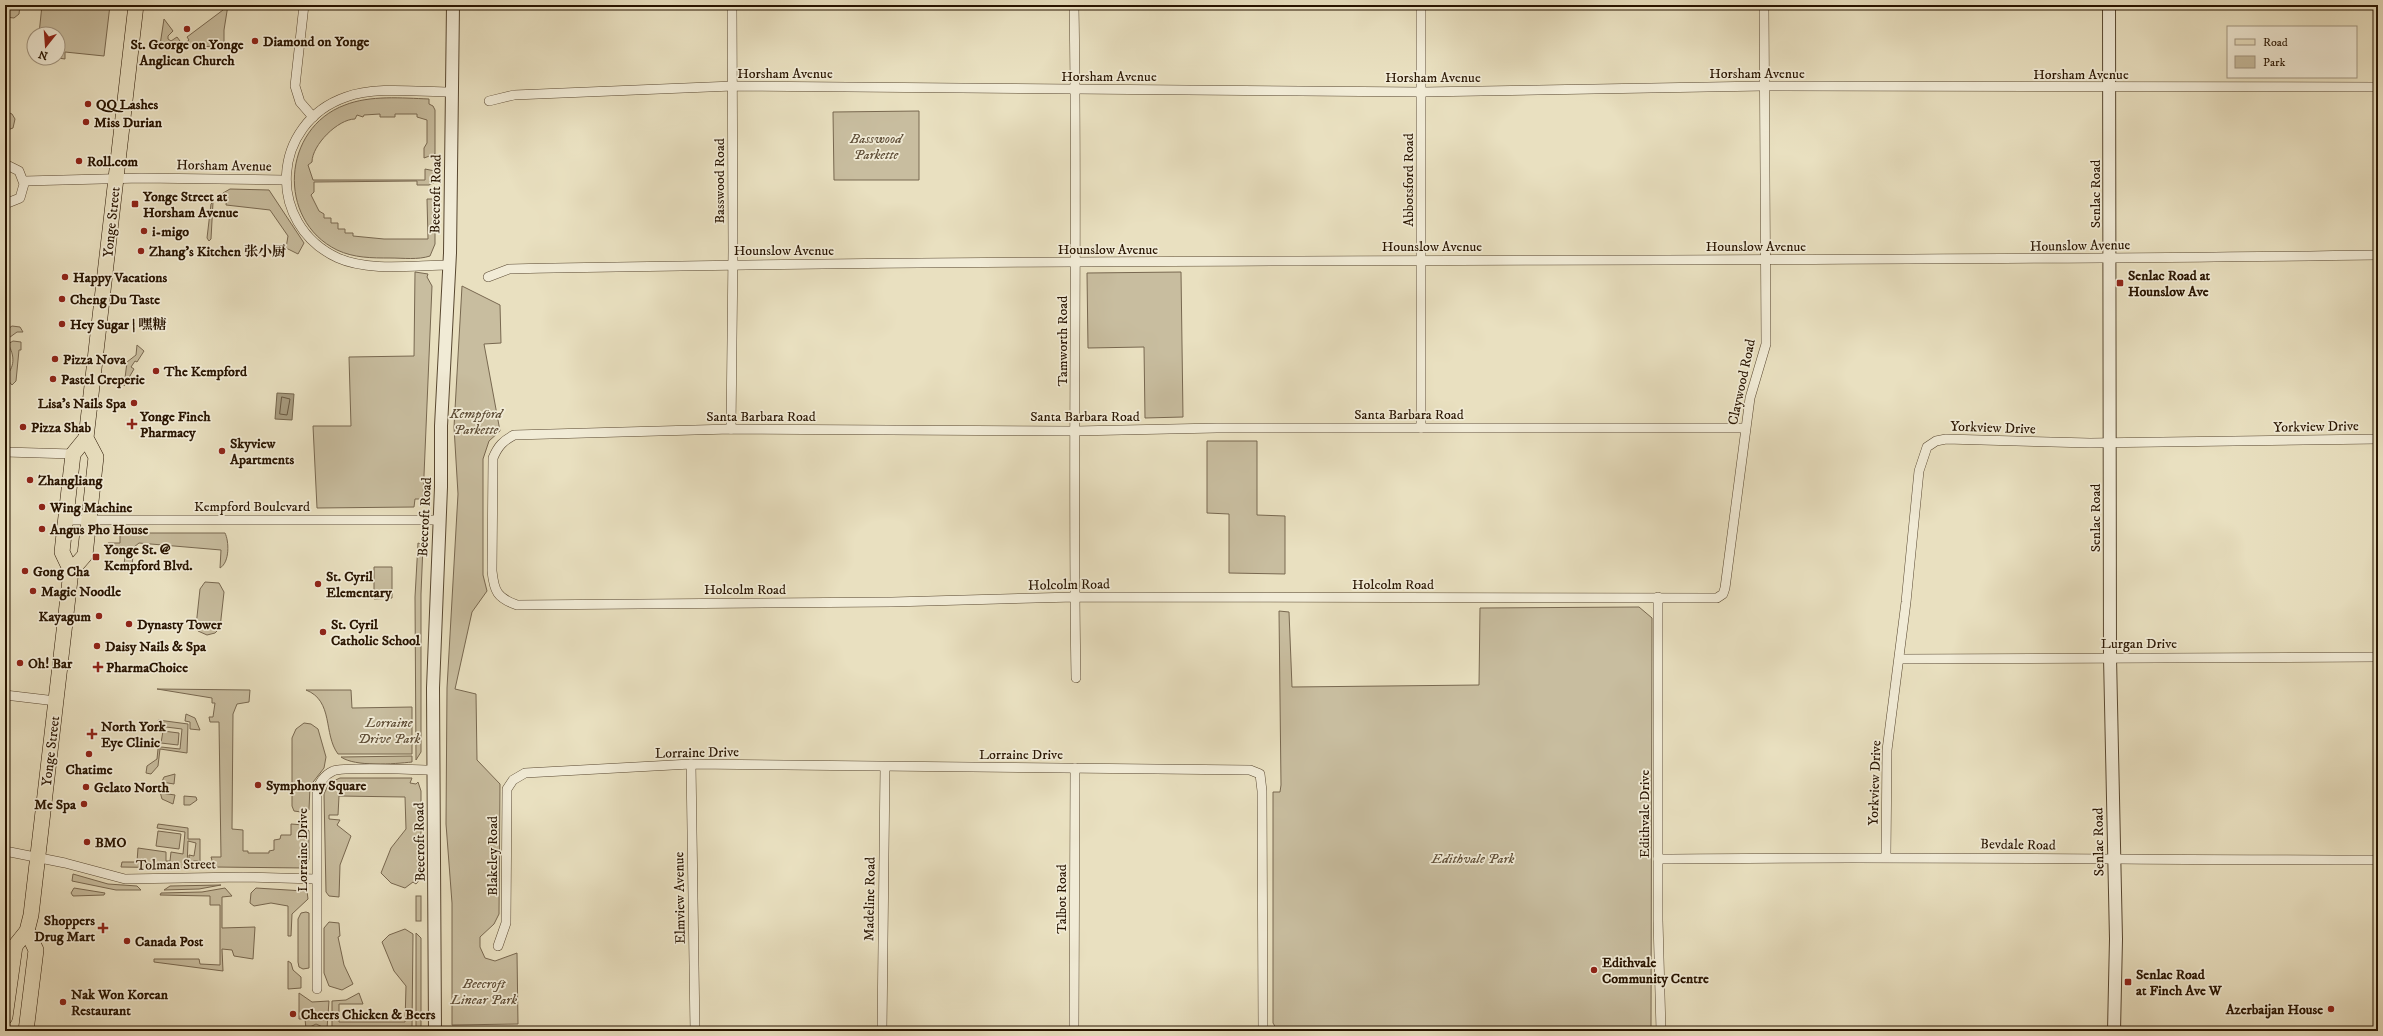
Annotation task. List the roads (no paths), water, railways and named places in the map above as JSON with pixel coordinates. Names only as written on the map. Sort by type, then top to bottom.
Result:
[{"type":"main road","name":"Yonge Street","points":[[86,438],[136,5]]},
{"type":"main road","points":[[86,438],[96,457],[89,521],[85,555],[71,571],[62,552],[73,454],[86,438]]},
{"type":"main road","name":"Yonge Street","points":[[5,1017],[15,946],[27,931],[31,915],[71,571]]},
{"type":"main road","points":[[26,1031],[36,950],[27,931]]},
{"type":"street","points":[[304,5],[295,86],[300,102],[313,118]]},
{"type":"street","name":"Beecroft Road","points":[[435,1031],[433,688],[441,426],[449,265],[453,5]]},
{"type":"street","name":"Basswood Road","points":[[731,429],[733,264],[732,5]]},
{"type":"street","name":"Tamworth Road","points":[[1074,5],[1077,263],[1075,431],[1076,678]]},
{"type":"street","name":"Abbotsford Road","points":[[1421,5],[1421,428]]},
{"type":"street","name":"Claywood Road","points":[[1723,594],[1750,398],[1766,344],[1764,5]]},
{"type":"street","name":"Senlac Road","points":[[2109,5],[2110,657],[2113,859],[2116,940],[2114,1031]]},
{"type":"street","name":"Horsham Avenue","points":[[489,101],[514,95],[733,86],[1422,92],[1764,86],[2110,88],[2378,87]]},
{"type":"street","name":"Horsham Avenue","points":[[24,181],[116,179],[285,180],[289,157],[293,146],[313,118],[330,104],[355,94],[451,92]]},
{"type":"street","points":[[5,164],[19,171],[24,181],[20,198],[5,204]]},
{"type":"street","points":[[285,180],[288,201],[298,222],[312,240],[333,255],[362,264],[449,265]]},
{"type":"street","name":"Hounslow Avenue","points":[[488,277],[508,268],[733,264],[1422,260],[2110,259],[2378,256]]},
{"type":"street","name":"Santa Barbara Road","points":[[493,515],[493,458],[503,441],[514,436],[731,429],[1075,431],[1421,428],[1745,428]]},
{"type":"street","name":"Yorkview Drive","points":[[1886,856],[1887,750],[1900,659],[1919,471],[1927,447],[1936,441],[1946,438],[2110,443],[2378,439]]},
{"type":"street","points":[[5,452],[73,454]]},
{"type":"street","name":"Holcolm Road","points":[[493,515],[492,571],[494,587],[503,600],[517,605],[892,602],[1075,597],[1717,598],[1723,594]]},
{"type":"street","name":"Kempford Boulevard","points":[[66,520],[439,520]]},
{"type":"street","name":"Edithvale Drive","points":[[1658,597],[1658,859],[1662,1031]]},
{"type":"street","name":"Lurgan Drive","points":[[1900,659],[2378,657]]},
{"type":"street","points":[[5,695],[56,701]]},
{"type":"street","name":"Lorraine Drive","points":[[525,773],[691,764],[885,767],[1239,769],[1260,774],[1263,821],[1263,1031]]},
{"type":"street","name":"Elmview Avenue","points":[[691,764],[695,1031]]},
{"type":"street","name":"Madeline Road","points":[[882,1031],[885,767]]},
{"type":"street","name":"Talbot Road","points":[[1074,1031],[1075,768]]},
{"type":"street","name":"Lorraine Drive","points":[[316,988],[317,793],[323,778],[338,770],[433,770]]},
{"type":"street","name":"Blakeley Road","points":[[498,946],[506,923],[507,790],[513,780],[525,773]]},
{"type":"street","name":"Tolman Street","points":[[5,851],[125,879],[243,877],[316,879]]},
{"type":"street","name":"Bevdale Road","points":[[1658,859],[1886,856],[2378,860]]},
{"type":"water","points":[[277,393],[294,394],[292,420],[275,419]]},
{"type":"place","name":"St. George on Yonge Anglican Church","points":[[187,29]]},
{"type":"place","name":"Diamond on Yonge","points":[[255,41]]},
{"type":"place","name":"QQ Lashes","points":[[88,104]]},
{"type":"place","name":"Miss Durian","points":[[86,122]]},
{"type":"place","name":"Roll.com","points":[[79,161]]},
{"type":"place","name":"Yonge Street at Horsham Avenue","points":[[135,204]]},
{"type":"place","name":"i-migo","points":[[144,231]]},
{"type":"place","name":"Zhang's Kitchen 张小厨","points":[[141,251]]},
{"type":"place","name":"Happy Vacations","points":[[65,277]]},
{"type":"place","name":"Senlac Road at Hounslow Ave","points":[[2120,283]]},
{"type":"place","name":"Cheng Du Taste","points":[[62,299]]},
{"type":"place","name":"Hey Sugar | 嘿糖","points":[[62,324]]},
{"type":"place","name":"Pizza Nova","points":[[55,359]]},
{"type":"place","name":"The Kempford","points":[[156,371]]},
{"type":"place","name":"Pastel Creperie","points":[[53,379]]},
{"type":"place","name":"Lisa’s Nails Spa","points":[[134,403]]},
{"type":"place","name":"Yonge Finch Pharmacy","points":[[132,424]]},
{"type":"place","name":"Pizza Shab","points":[[23,427]]},
{"type":"place","name":"Skyview Apartments","points":[[222,451]]},
{"type":"place","name":"Zhangliang","points":[[30,480]]},
{"type":"place","name":"Wing Machine","points":[[42,507]]},
{"type":"place","name":"Angus Pho House","points":[[42,529]]},
{"type":"place","name":"Yonge St. @ Kempford Blvd.","points":[[96,557]]},
{"type":"place","name":"Gong Cha","points":[[25,571]]},
{"type":"place","name":"St. Cyril Elementary","points":[[318,584]]},
{"type":"place","name":"Magic Noodle","points":[[33,591]]},
{"type":"place","name":"Kayagum","points":[[99,616]]},
{"type":"place","name":"Dynasty Tower","points":[[129,624]]},
{"type":"place","name":"St. Cyril Catholic School","points":[[323,632]]},
{"type":"place","name":"Daisy Nails & Spa","points":[[97,646]]},
{"type":"place","name":"Oh! Bar","points":[[20,663]]},
{"type":"place","name":"PharmaChoice","points":[[98,667]]},
{"type":"place","name":"North York Eye Clinic","points":[[92,734]]},
{"type":"place","name":"Chatime","points":[[89,754]]},
{"type":"place","name":"Symphony Square","points":[[258,785]]},
{"type":"place","name":"Gelato North","points":[[86,787]]},
{"type":"place","name":"Me Spa","points":[[84,804]]},
{"type":"place","name":"BMO","points":[[87,842]]},
{"type":"place","name":"Shoppers Drug Mart","points":[[103,928]]},
{"type":"place","name":"Canada Post","points":[[127,941]]},
{"type":"place","name":"Edithvale Community Centre","points":[[1594,970]]},
{"type":"place","name":"Senlac Road at Finch Ave W","points":[[2128,982]]},
{"type":"place","name":"Nak Won Korean Restaurant","points":[[63,1002]]},
{"type":"place","name":"Azerbaijan House","points":[[2331,1009]]},
{"type":"place","name":"Cheers Chicken & Beers","points":[[293,1014]]},
{"type":"park label","name":"Basswood Parkette","points":[[876,146]]},
{"type":"park label","name":"Kempford Parkette","points":[[476,422]]},
{"type":"park label","name":"Lorraine Drive Park","points":[[389,730]]},
{"type":"park label","name":"Edithvale Park","points":[[1473,858]]},
{"type":"park label","name":"Beecroft Linear Park","points":[[484,992]]}]
